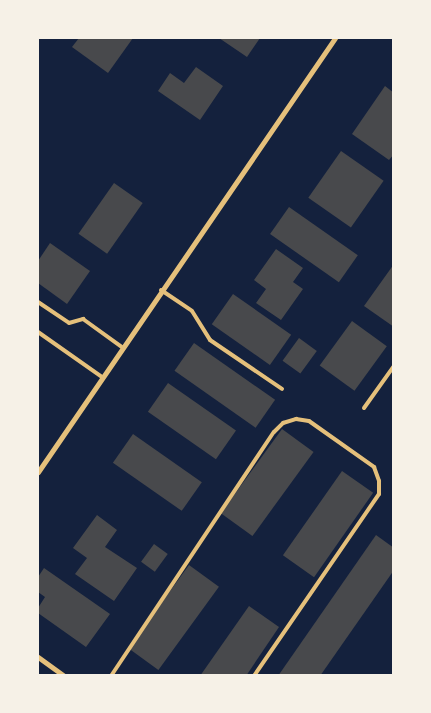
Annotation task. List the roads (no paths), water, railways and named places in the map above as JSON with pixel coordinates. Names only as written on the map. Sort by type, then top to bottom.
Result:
[{"type":"street","points":[[38,472],[335,38]]},
{"type":"street","points":[[38,657],[64,676]]},
{"type":"lane","points":[[161,290],[192,311],[210,340],[282,389]]},
{"type":"lane","points":[[38,302],[69,323],[83,319],[122,347]]},
{"type":"lane","points":[[38,332],[102,377]]},
{"type":"lane","points":[[364,408],[394,366]]},
{"type":"lane","points":[[111,676],[274,432],[283,423],[296,419],[309,421],[374,468],[379,481],[378,494],[254,676]]}]
